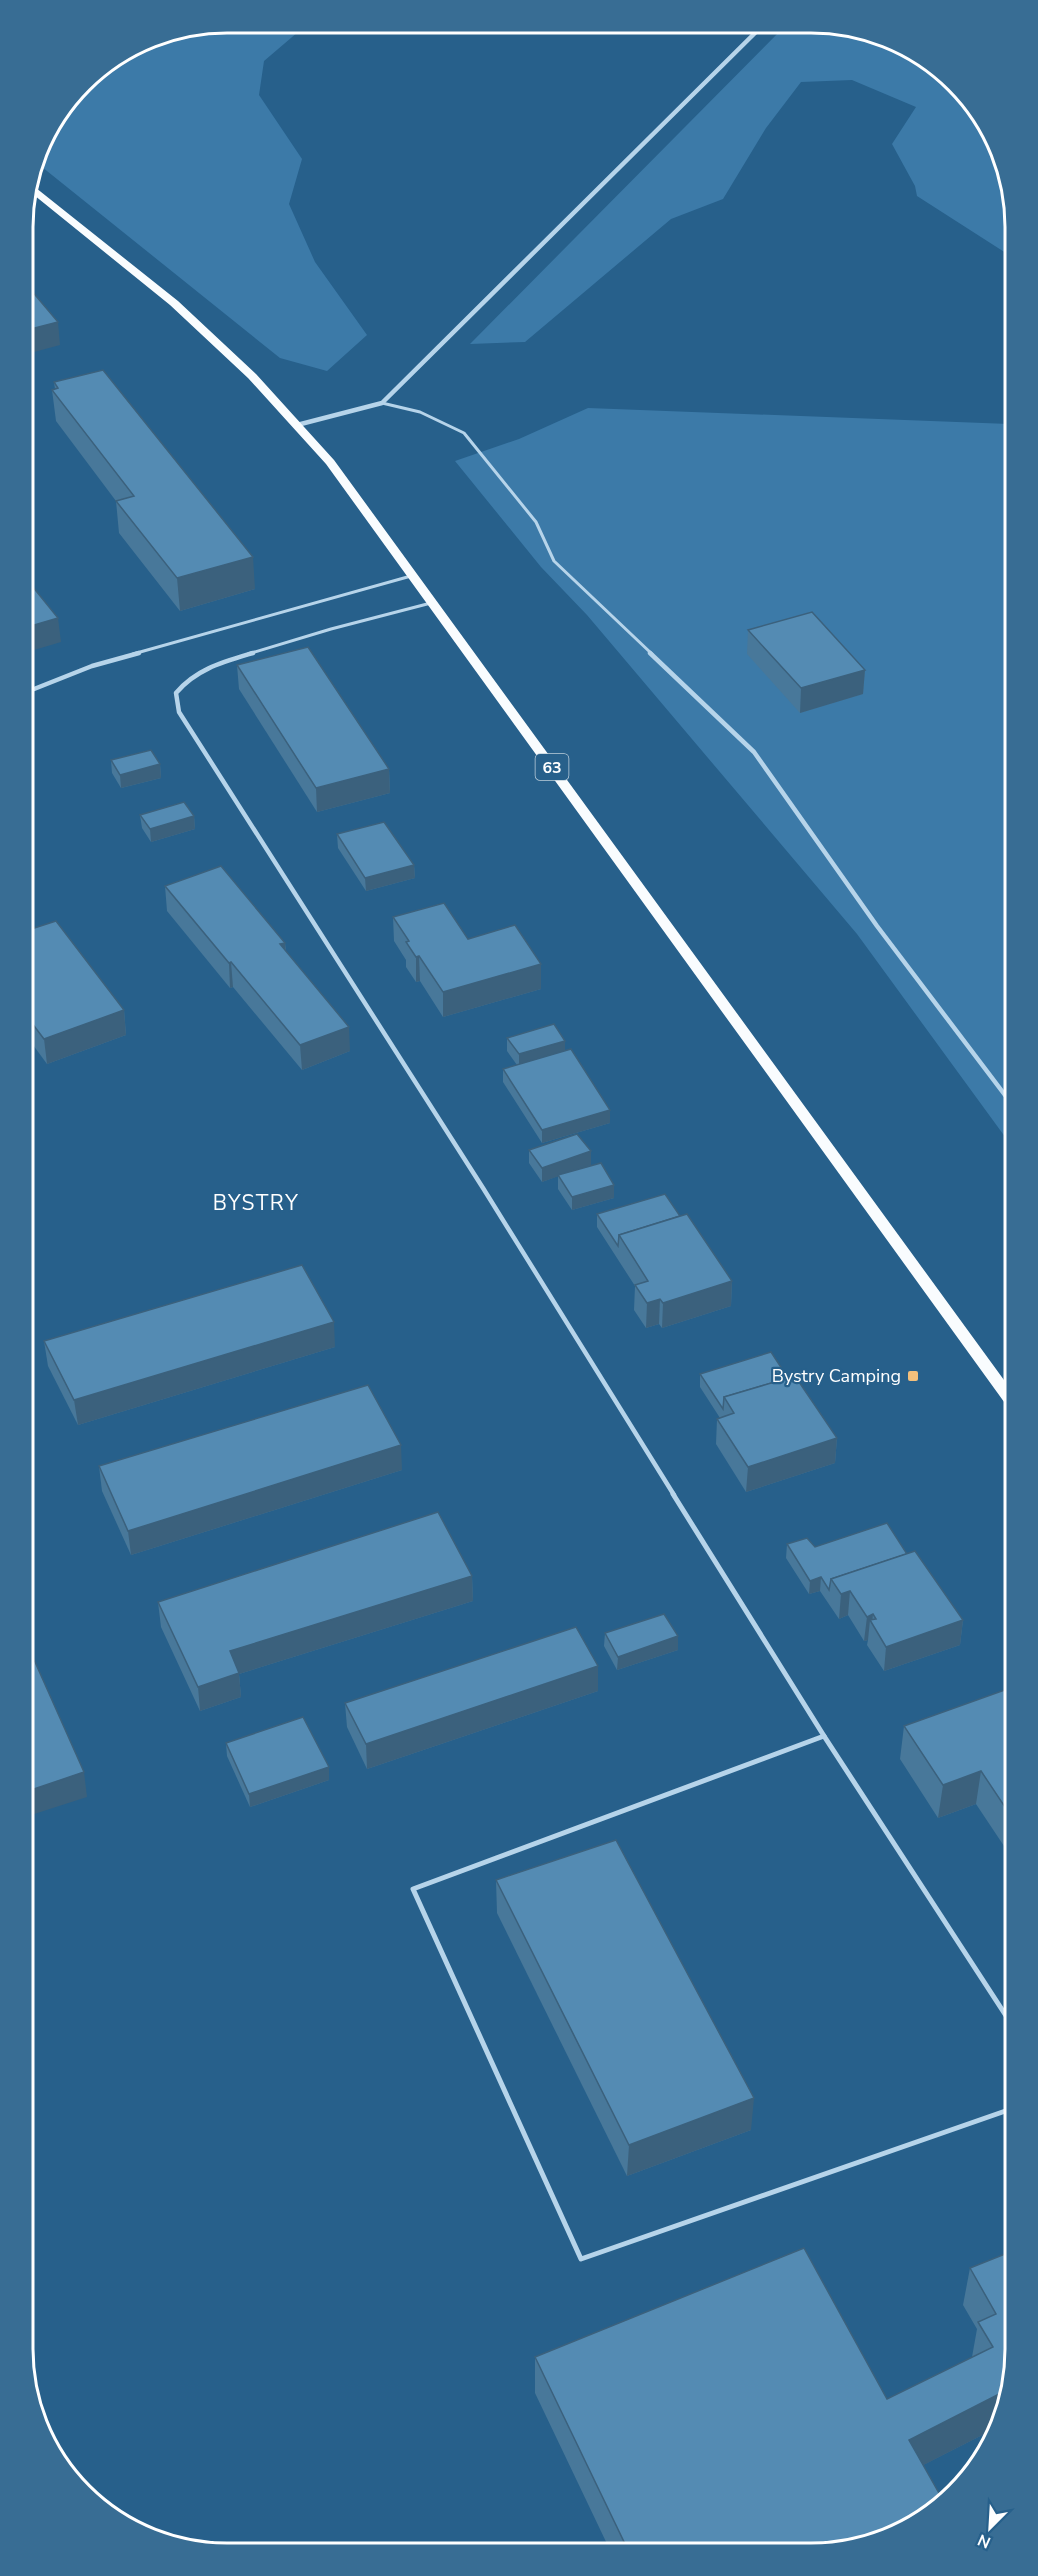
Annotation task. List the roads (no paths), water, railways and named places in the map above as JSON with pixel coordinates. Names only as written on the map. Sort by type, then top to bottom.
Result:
[{"type":"main road","name":"63","points":[[37,192],[174,303],[252,376],[330,462],[1005,1392]]},
{"type":"street","points":[[297,425],[382,403],[755,33]]},
{"type":"lane","points":[[382,403],[420,412],[464,433],[536,522],[554,561],[754,752],[878,926],[1005,1095]]},
{"type":"lane","points":[[33,689],[92,666],[411,576]]},
{"type":"lane","points":[[432,602],[331,629],[213,665],[187,680],[176,693],[179,712],[483,1188],[824,1736],[1005,2014]]},
{"type":"lane","points":[[824,1736],[413,1889],[581,2259],[1005,2111]]},
{"type":"place","name":"Bystry Camping","points":[[913,1376]]},
{"type":"district","name":"BYSTRY","points":[[256,1203]]}]
